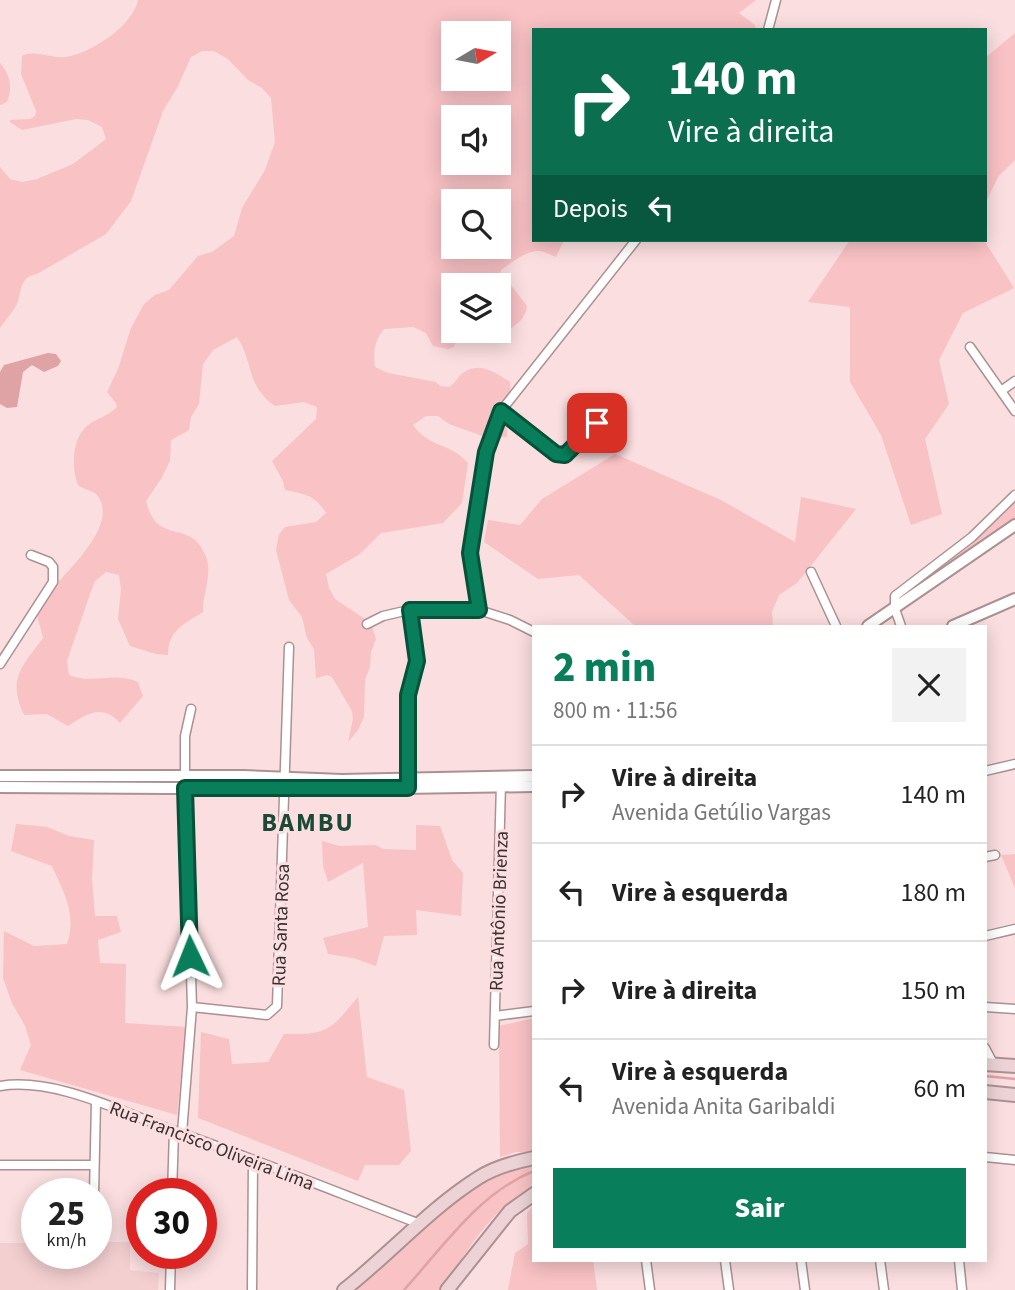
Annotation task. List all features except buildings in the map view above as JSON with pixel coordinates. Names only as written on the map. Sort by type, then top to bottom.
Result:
[{"type":"main road","points":[[989,1065],[1015,1066]]},
{"type":"main road","points":[[987,1092],[1015,1095]]},
{"type":"main road","points":[[344,1290],[479,1177],[515,1162],[532,1158]]},
{"type":"main road","points":[[447,1290],[495,1227],[532,1194]]},
{"type":"street","points":[[769,28],[776,0]]},
{"type":"street","points":[[479,610],[470,553],[486,452],[501,411],[634,242]]},
{"type":"street","points":[[970,347],[1015,411]]},
{"type":"street","points":[[1001,391],[1015,381]]},
{"type":"street","points":[[501,411],[556,454],[565,455],[597,423]]},
{"type":"street","points":[[901,625],[895,609],[895,596],[972,537],[1015,495]]},
{"type":"street","points":[[871,625],[1015,525]]},
{"type":"street","points":[[0,664],[53,582],[53,567],[49,562],[31,555]]},
{"type":"street","points":[[811,572],[836,625]]},
{"type":"street","points":[[955,625],[1015,598]]},
{"type":"street","points":[[409,783],[408,695],[417,661],[410,610]]},
{"type":"street","points":[[367,624],[383,616],[410,610],[479,610],[510,620],[532,631]]},
{"type":"street","name":"Rua Santa Rosa","points":[[192,1007],[267,1015],[277,1006],[289,648]]},
{"type":"street","points":[[174,1178],[192,1007],[185,782],[185,736],[191,709]]},
{"type":"street","points":[[987,771],[1015,764]]},
{"type":"street","points":[[0,776],[75,782]]},
{"type":"street","points":[[501,782],[532,776]]},
{"type":"street","points":[[0,787],[75,782],[341,785],[501,782],[532,786]]},
{"type":"street","name":"Rua Antônio Brienza","points":[[494,1045],[501,782]]},
{"type":"street","points":[[987,857],[995,855]]},
{"type":"street","points":[[987,936],[1015,929]]},
{"type":"street","points":[[987,1007],[1015,1009]]},
{"type":"street","points":[[495,1016],[532,1011]]},
{"type":"street","name":"Rua Francisco Oliveira Lima","points":[[0,1086],[10,1084],[39,1087],[96,1101],[421,1224]]},
{"type":"street","points":[[94,1178],[96,1101]]},
{"type":"street","points":[[987,1157],[1015,1160]]},
{"type":"street","points":[[253,1160],[253,1290]]},
{"type":"street","points":[[0,1165],[94,1165]]},
{"type":"street","points":[[646,1262],[650,1290]]},
{"type":"street","points":[[725,1262],[729,1290]]},
{"type":"street","points":[[801,1262],[805,1290]]},
{"type":"street","points":[[880,1262],[884,1290]]},
{"type":"street","points":[[959,1262],[962,1290]]},
{"type":"street","points":[[170,1290],[171,1269]]},
{"type":"shaded area","points":[[138,0],[756,0],[739,13],[756,28],[532,28],[532,242],[563,242],[556,257],[539,251],[529,253],[518,258],[500,273],[441,273],[441,343],[455,343],[454,347],[448,349],[433,346],[426,333],[413,327],[384,329],[378,338],[374,351],[375,367],[388,373],[449,387],[464,372],[484,368],[510,382],[505,413],[507,437],[488,438],[449,424],[438,416],[426,416],[413,425],[426,438],[461,456],[468,463],[462,503],[443,523],[381,533],[360,554],[326,574],[335,599],[371,623],[376,639],[365,680],[364,717],[348,742],[352,711],[332,677],[327,675],[316,678],[314,649],[307,638],[302,617],[289,600],[276,550],[279,534],[285,527],[316,522],[326,513],[318,502],[309,496],[285,490],[272,461],[316,419],[317,407],[304,402],[275,406],[265,398],[255,382],[237,337],[213,350],[203,364],[199,404],[191,417],[189,430],[171,440],[170,461],[146,501],[151,516],[158,524],[192,538],[200,545],[208,564],[203,612],[178,629],[171,639],[168,655],[130,646],[118,619],[121,589],[119,575],[106,572],[95,581],[90,594],[67,661],[69,675],[86,679],[129,679],[138,682],[143,696],[120,723],[107,713],[94,712],[68,726],[47,714],[24,715],[19,702],[19,674],[43,638],[37,618],[37,605],[83,554],[101,523],[103,508],[97,495],[78,485],[76,478],[74,453],[79,437],[88,425],[117,407],[107,392],[118,369],[131,328],[144,304],[155,295],[169,290],[198,256],[212,252],[234,236],[242,208],[265,170],[275,142],[271,98],[262,88],[248,80],[228,59],[214,51],[202,51],[191,57],[163,111],[131,201],[106,234],[27,278],[22,285],[17,304],[0,328],[0,167],[10,179],[22,182],[37,179],[73,164],[106,139],[102,127],[88,120],[76,119],[22,130],[10,122],[30,119],[35,116],[36,111],[21,74],[22,56],[32,53],[66,57],[87,50],[120,28]]},
{"type":"shaded area","points":[[1015,33],[1015,160],[998,177],[987,200],[987,56]]},
{"type":"shaded area","points":[[0,63],[8,76],[10,86],[7,102],[0,105]]},
{"type":"shaded area","points":[[849,242],[985,242],[1014,288],[963,313],[939,360],[949,404],[925,439],[942,514],[911,525],[881,435],[850,382],[850,307],[808,302]]},
{"type":"shaded area","points":[[511,285],[527,306],[521,320],[511,328]]},
{"type":"shaded area","points":[[48,353],[56,354],[61,361],[58,366],[44,372],[32,365],[23,372],[17,407],[7,408],[0,404],[0,372],[4,365]]},
{"type":"shaded area","points":[[615,454],[721,500],[795,542],[801,497],[856,509],[797,583],[779,595],[772,612],[773,625],[634,625],[579,575],[538,579],[484,542],[488,520],[520,525],[542,499]]},
{"type":"shaded area","points":[[1015,501],[1015,520],[899,599],[900,595],[974,540]]},
{"type":"shaded area","points":[[16,824],[47,827],[69,836],[94,840],[92,878],[95,916],[117,916],[121,932],[98,940],[100,963],[126,964],[125,1023],[186,1027],[177,1115],[20,1070],[31,1045],[3,978],[4,931],[34,946],[67,944],[71,923],[68,904],[52,866],[11,851]]},
{"type":"shaded area","points":[[416,825],[440,826],[452,860],[463,873],[461,916],[416,910],[417,935],[384,936],[376,966],[353,958],[328,954],[323,938],[368,927],[363,863],[328,882],[323,866],[322,841],[339,846],[376,845],[383,849],[416,850]]},
{"type":"shaded area","points":[[1015,854],[1015,888],[1001,855]]},
{"type":"shaded area","points":[[358,997],[367,1077],[404,1090],[411,1151],[399,1165],[365,1165],[358,1181],[198,1118],[201,1032],[229,1039],[232,1064],[268,1062],[284,1034],[311,1033],[327,1028],[341,1017]]},
{"type":"shaded area","points":[[532,1018],[532,1152],[516,1152],[500,1157],[499,1026]]},
{"type":"shaded area","points":[[532,1163],[532,1187],[493,1218],[441,1290],[352,1290],[448,1206],[496,1173]]},
{"type":"shaded area","points":[[532,1207],[532,1262],[593,1262],[597,1290],[508,1290],[515,1253],[528,1244],[527,1213]]},
{"type":"shaded area","points":[[112,1242],[126,1242],[126,1269],[159,1273],[158,1290],[0,1290],[0,1243],[21,1243],[21,1269],[112,1269]]},
{"type":"waterway","points":[[987,1076],[1015,1079]]},
{"type":"waterway","points":[[404,1290],[479,1207],[514,1180],[532,1172]]},
{"type":"district","name":"BAMBU","points":[[308,822]]},
{"type":"route","points":[[190,956],[185,788],[408,788],[408,695],[417,661],[410,610],[479,610],[470,553],[486,452],[501,411],[556,454],[565,455],[597,423]]}]
